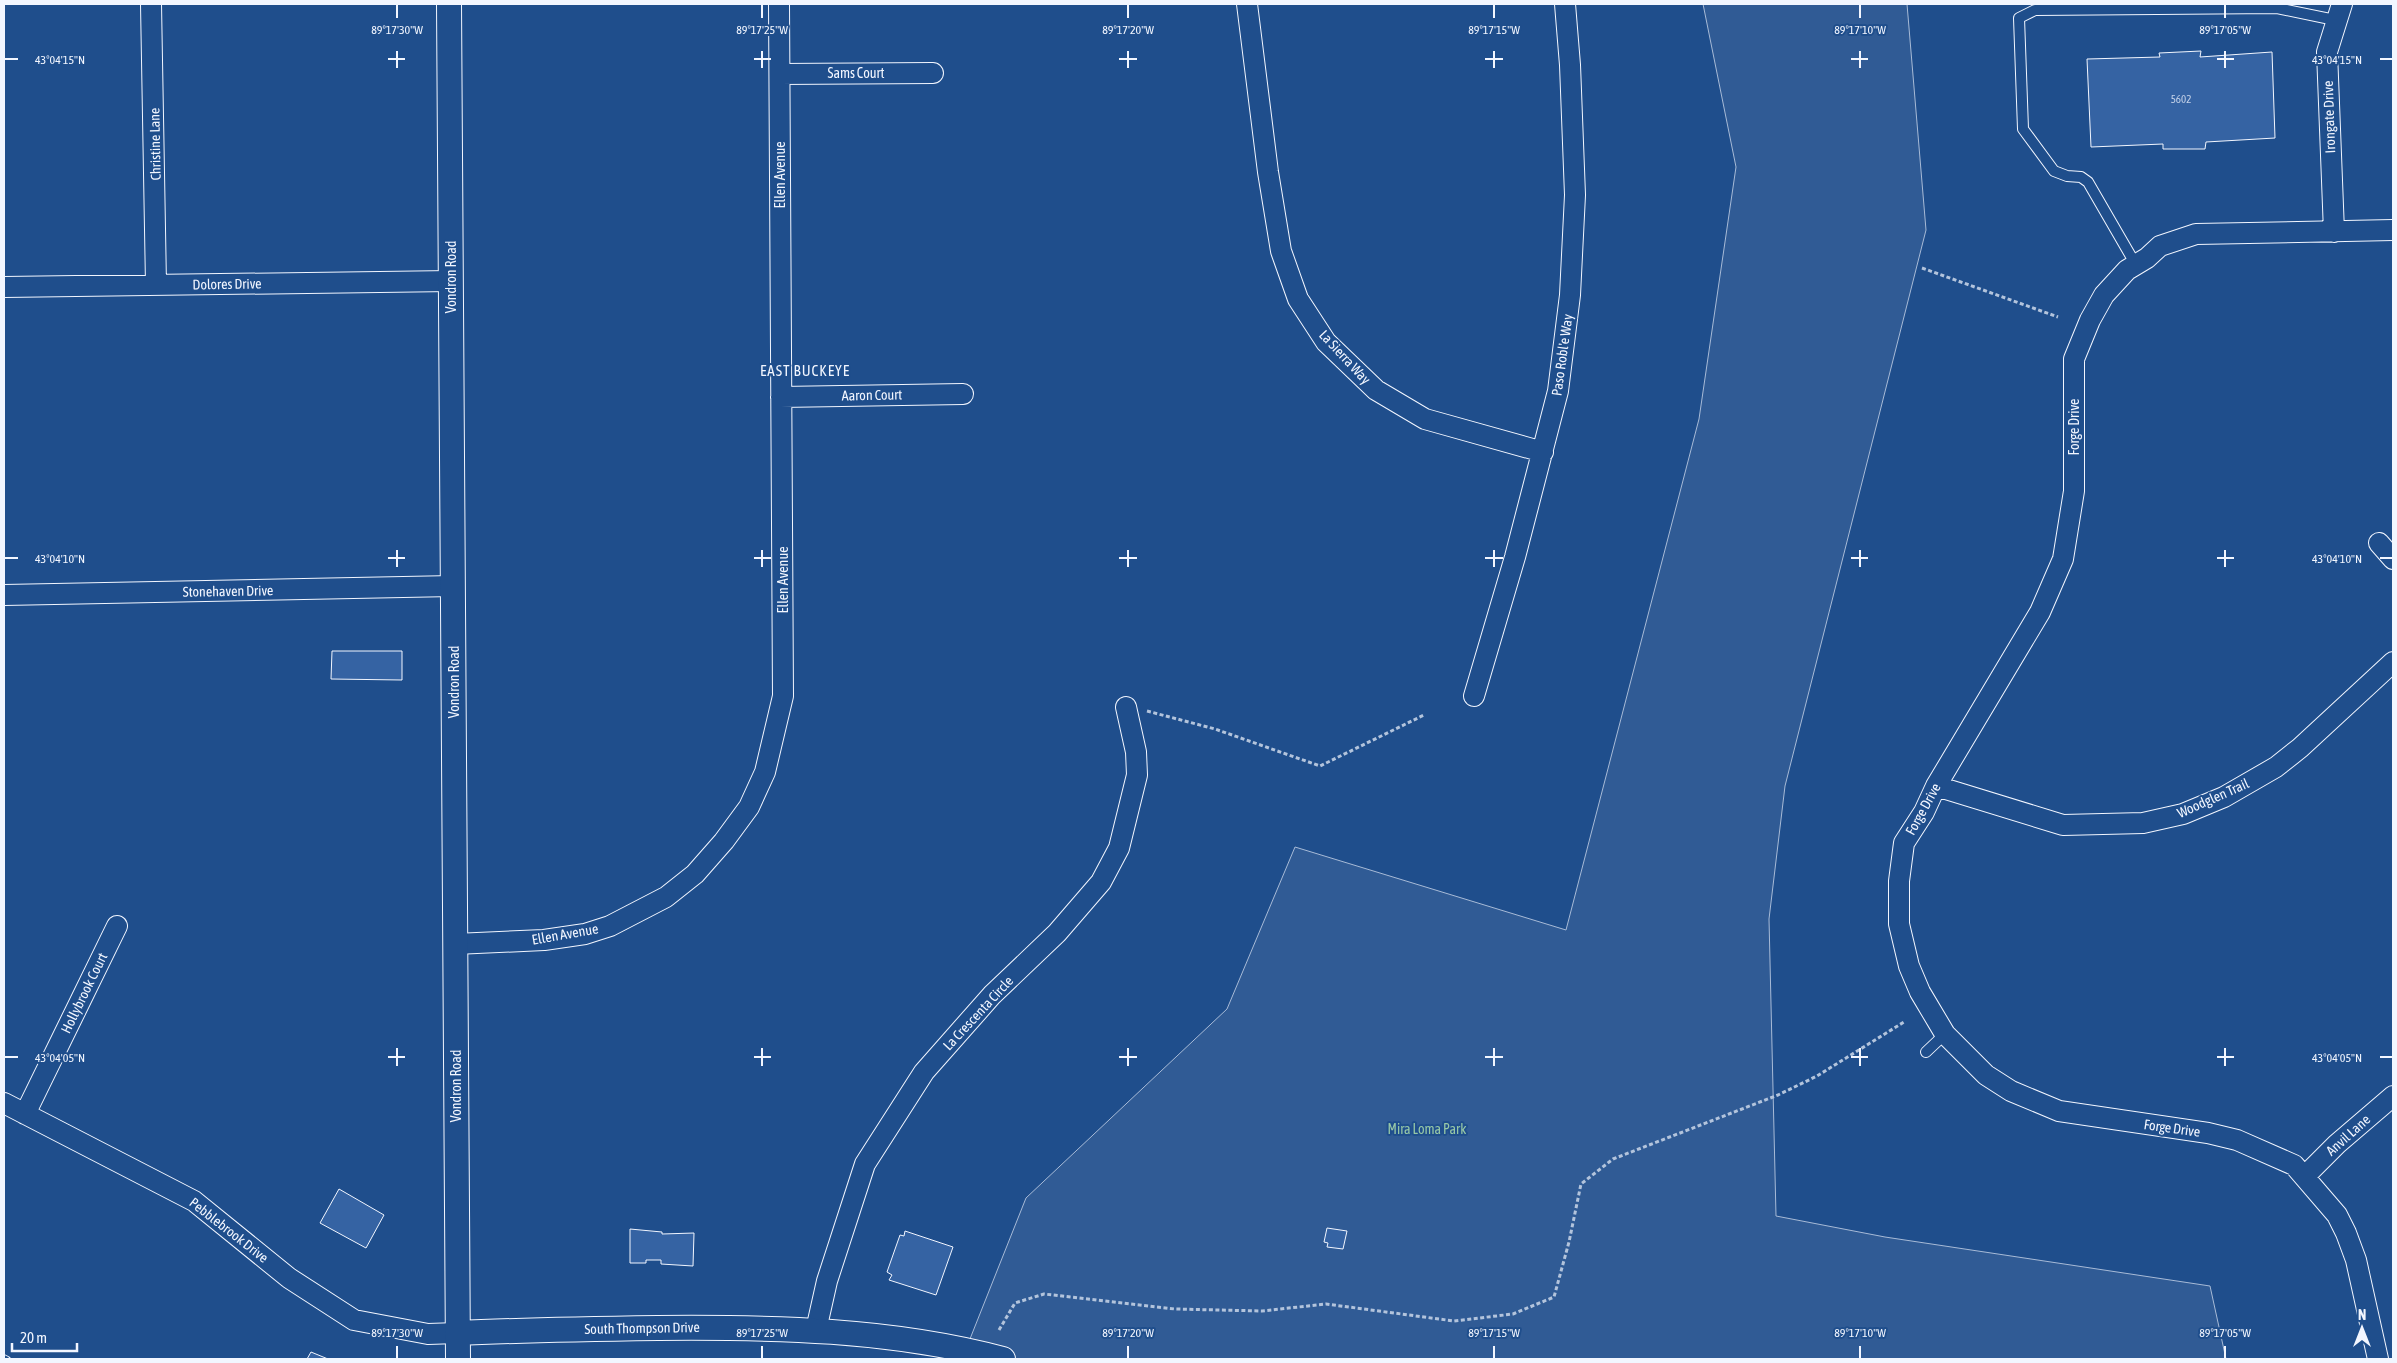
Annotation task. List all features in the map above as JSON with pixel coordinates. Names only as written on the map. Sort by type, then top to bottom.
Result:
[{"type":"street","name":"Christine Lane","points":[[151,4],[156,285]]},
{"type":"street","name":"Vondron Road","points":[[450,4],[458,1359]]},
{"type":"street","name":"Ellen Avenue","points":[[455,944],[544,940],[585,934],[610,926],[666,897],[696,874],[724,841],[749,807],[765,772],[783,696],[779,4]]},
{"type":"street","name":"La Sierra Way","points":[[1247,4],[1268,172],[1281,251],[1298,299],[1326,342],[1376,390],[1426,419],[1543,452]]},
{"type":"street","name":"Paso Robl'e Way","points":[[1474,696],[1543,452],[1558,391],[1570,296],[1575,194],[1570,65],[1564,4]]},
{"type":"street","name":"Irongate Drive","points":[[2334,232],[2327,52],[2338,12]]},
{"type":"street","name":"Sams Court","points":[[780,74],[933,73]]},
{"type":"street","name":"Forge Drive","points":[[2378,1359],[2356,1260],[2346,1233],[2337,1215],[2294,1165],[2237,1140],[2208,1133],[2059,1111],[2011,1091],[1986,1075],[1945,1034],[1920,992],[1909,966],[1900,924],[1899,881],[1904,843],[1924,812],[1936,786],[2040,612],[2063,559],[2074,491],[2074,359],[2090,320],[2104,295],[2127,270],[2160,246],[2196,234],[2393,230]]},
{"type":"street","name":"Dolores Drive","points":[[4,287],[451,281]]},
{"type":"street","name":"Aaron Court","points":[[781,397],[963,394]]},
{"type":"street","points":[[2378,543],[2393,559]]},
{"type":"street","name":"Stonehaven Drive","points":[[4,595],[453,586]]},
{"type":"street","name":"Woodglen Trail","points":[[1936,786],[2062,825],[2143,824],[2183,814],[2224,796],[2276,767],[2300,748],[2393,662]]},
{"type":"street","name":"La Crescenta Circle","points":[[816,1330],[827,1281],[865,1164],[870,1156],[924,1072],[992,995],[1057,933],[1101,882],[1120,848],[1137,775],[1136,752],[1126,707]]},
{"type":"street","name":"Hollybrook Court","points":[[25,1114],[117,926]]},
{"type":"street","name":"Anvil Lane","points":[[2305,1176],[2337,1144],[2393,1096]]},
{"type":"street","name":"Pebblebrook Drive","points":[[4,1103],[194,1201],[289,1278],[354,1320],[428,1334],[457,1333]]},
{"type":"street","name":"South Thompson Drive","points":[[457,1333],[522,1330],[719,1327],[816,1330],[919,1341],[1003,1359]]},
{"type":"lane","points":[[2136,265],[2088,182],[2082,177],[2067,176],[2054,171],[2023,129],[2019,18],[2035,10],[2277,8],[2338,12]]},
{"type":"lane","points":[[1926,1052],[1945,1034]]},
{"type":"path","points":[[1922,268],[2058,317]]},
{"type":"path","points":[[1126,707],[1165,714],[1215,729],[1320,766],[1424,715]]},
{"type":"path","points":[[999,1330],[1015,1303],[1044,1294],[1175,1310],[1262,1310],[1326,1304],[1454,1321],[1513,1314],[1554,1296],[1569,1242],[1581,1184],[1613,1159],[1778,1095],[1816,1076],[1904,1022]]},
{"type":"shaded area","name":"Mira Loma Park","points":[[1703,4],[1907,4],[1926,230],[1785,786],[1769,919],[1776,1216],[1885,1237],[2210,1286],[2226,1359],[962,1359],[1026,1198],[1227,1009],[1295,847],[1566,930],[1699,419],[1736,167]]},
{"type":"building","points":[[2201,51],[2200,57],[2272,52],[2275,138],[2206,142],[2205,149],[2163,149],[2163,144],[2091,147],[2087,59],[2160,57],[2159,53]]},
{"type":"building","points":[[332,651],[402,651],[402,680],[331,679]]},
{"type":"building","points":[[339,1189],[384,1215],[366,1248],[320,1223]]},
{"type":"building","points":[[1327,1228],[1347,1231],[1343,1249],[1327,1247],[1328,1243],[1324,1242]]},
{"type":"building","points":[[630,1229],[662,1232],[662,1234],[694,1233],[693,1266],[661,1264],[661,1260],[646,1260],[646,1263],[630,1263]]},
{"type":"building","points":[[905,1231],[953,1247],[936,1295],[889,1280],[892,1275],[887,1272],[900,1235],[904,1236]]},
{"type":"building","points":[[311,1352],[328,1359],[307,1359]]},
{"type":"railway","points":[[4,1357],[8,1359]]},
{"type":"district","name":"EAST BUCKEYE","points":[[805,371]]}]
